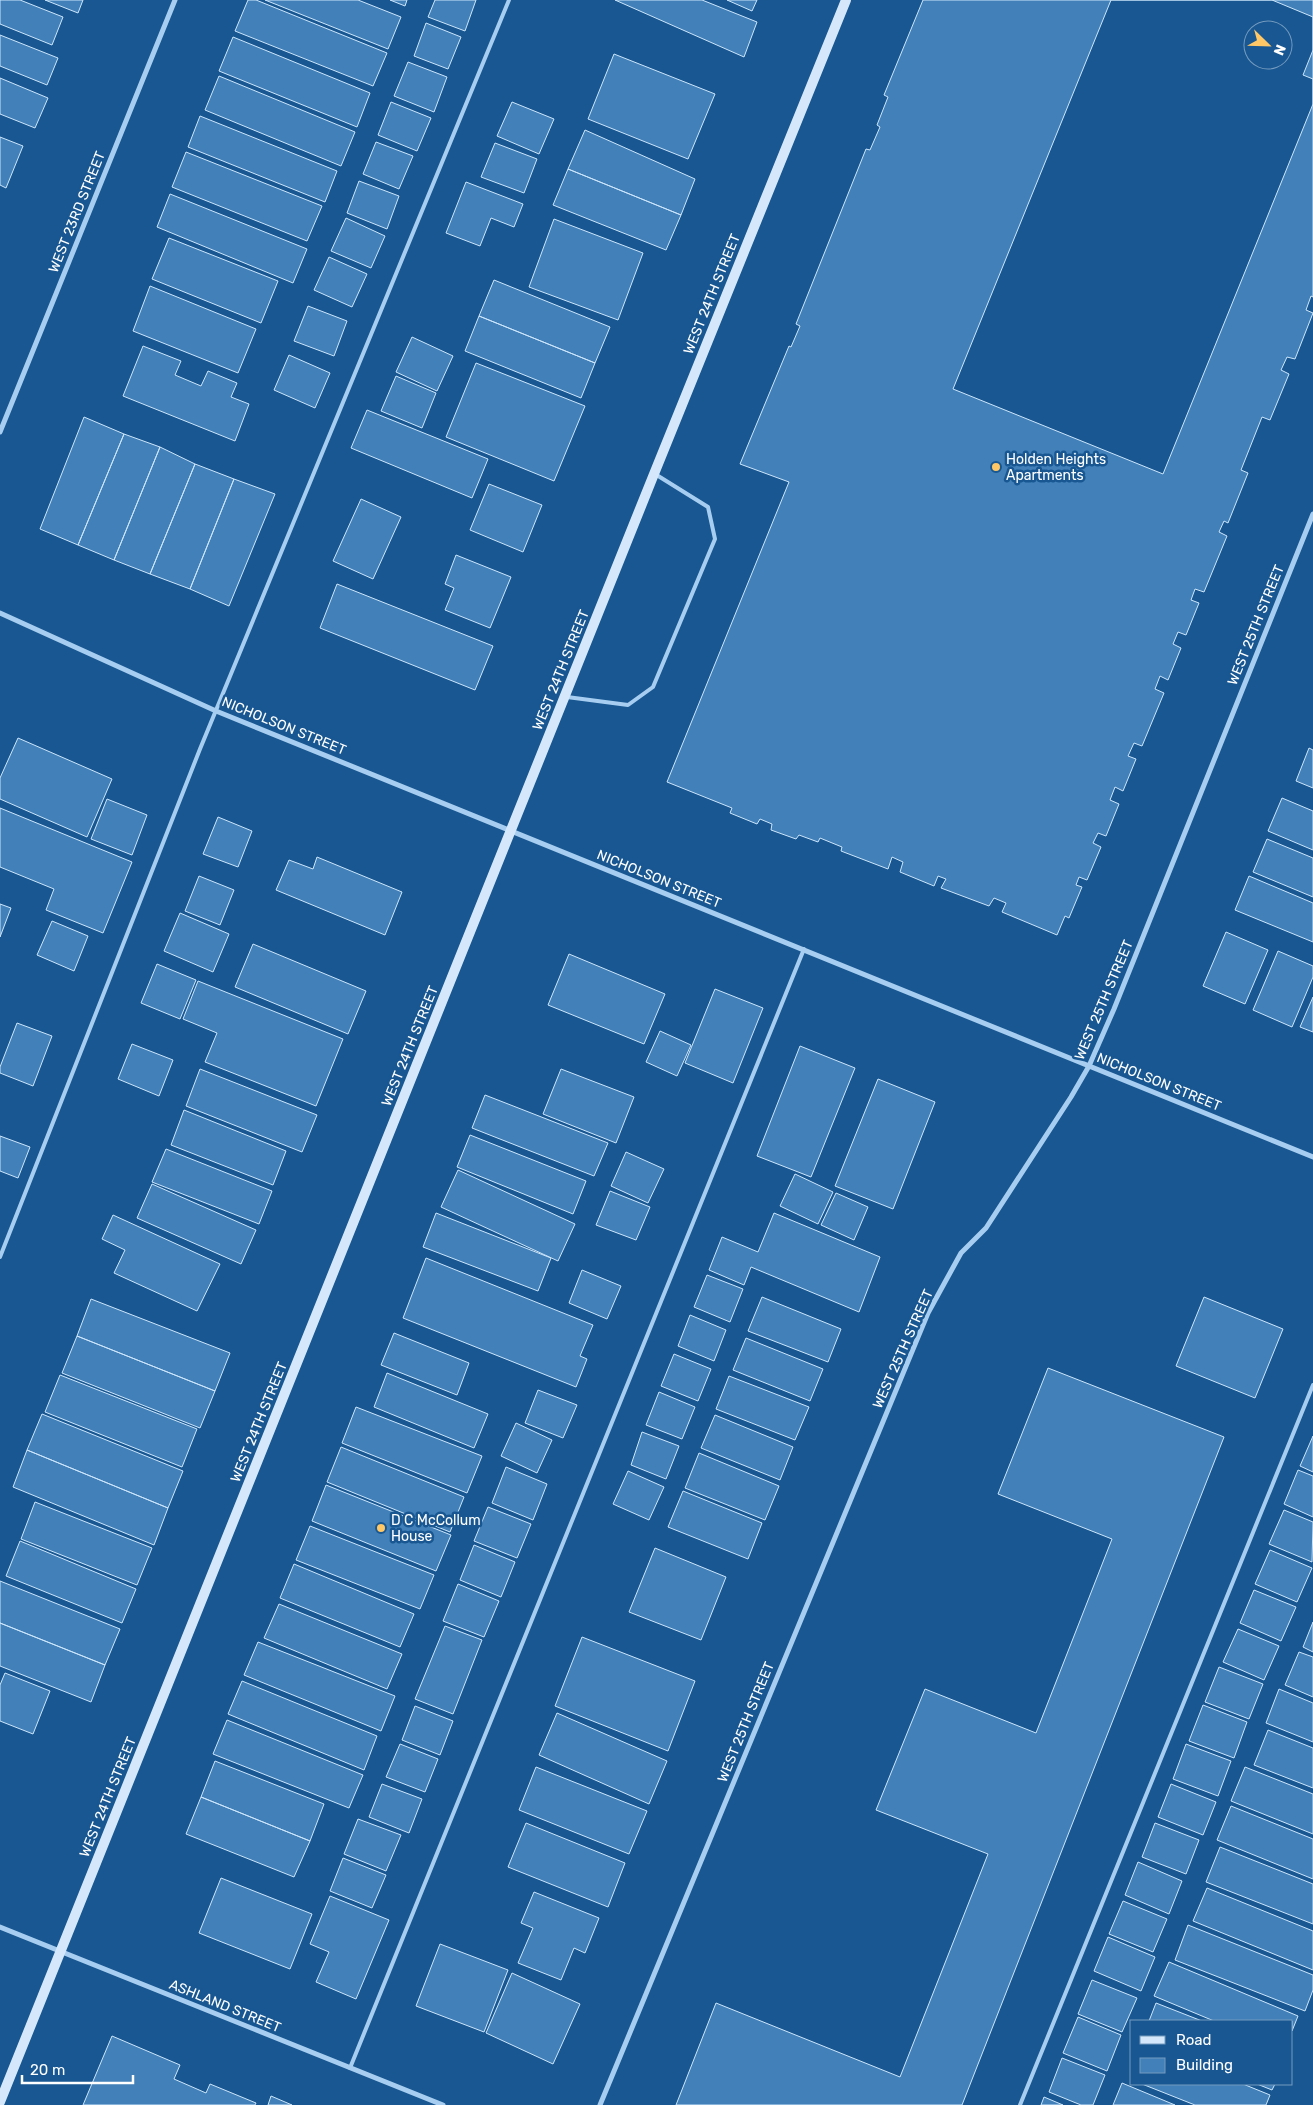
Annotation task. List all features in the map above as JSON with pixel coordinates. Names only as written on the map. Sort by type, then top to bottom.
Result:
[{"type":"street","name":"WEST 23RD STREET","points":[[0,432],[175,0]]},
{"type":"street","name":"WEST 24TH STREET","points":[[0,2102],[564,696],[846,0]]},
{"type":"street","name":"WEST 25TH STREET","points":[[600,2105],[928,1313],[961,1253],[986,1228],[1061,1113],[1089,1066],[1118,1000],[1313,514]]},
{"type":"street","name":"NICHOLSON STREET","points":[[0,613],[216,711],[1313,1157]]},
{"type":"street","name":"ASHLAND STREET","points":[[0,1927],[443,2105]]},
{"type":"lane","points":[[0,1257],[216,711],[509,0]]},
{"type":"lane","points":[[564,696],[628,705],[653,687],[715,539],[708,507],[654,474]]},
{"type":"lane","points":[[350,2068],[804,949]]},
{"type":"lane","points":[[1020,2105],[1313,1385]]},
{"type":"building","points":[[0,0],[20,0],[63,17],[52,45],[0,24]]},
{"type":"building","points":[[45,0],[83,0],[78,13]]},
{"type":"building","points":[[248,0],[256,0],[387,53],[373,86],[235,31]]},
{"type":"building","points":[[265,0],[358,0],[401,17],[388,49]]},
{"type":"building","points":[[390,0],[407,0],[405,6]]},
{"type":"building","points":[[435,0],[476,0],[465,31],[428,17]]},
{"type":"building","points":[[615,0],[702,0],[757,22],[744,57]]},
{"type":"building","points":[[727,0],[757,0],[752,11]]},
{"type":"building","name":"Holden Heights Apartments","points":[[923,0],[1313,0],[1313,297],[1311,296],[1306,310],[1313,313],[1295,359],[1287,357],[1281,370],[1289,374],[1270,420],[1262,417],[1241,470],[1248,473],[1228,523],[1224,521],[1219,532],[1227,536],[1204,592],[1195,589],[1191,600],[1199,603],[1186,635],[1178,632],[1173,644],[1181,648],[1168,680],[1160,676],[1155,689],[1164,693],[1142,746],[1134,743],[1128,756],[1136,759],[1123,791],[1115,787],[1110,800],[1119,804],[1106,836],[1098,833],[1093,843],[1101,847],[1087,880],[1079,877],[1076,885],[1082,887],[1069,918],[1065,916],[1057,935],[1002,912],[1006,903],[994,898],[989,906],[941,888],[946,879],[938,876],[934,886],[900,872],[903,862],[892,857],[888,869],[841,851],[842,847],[820,838],[818,842],[799,835],[796,839],[771,830],[772,824],[760,819],[757,824],[730,813],[732,808],[667,782],[789,482],[740,464],[789,346],[791,347],[800,326],[796,324],[866,149],[870,150],[880,127],[877,125],[888,97],[884,95]]},
{"type":"building","points":[[1111,0],[1272,0],[1313,17],[1313,50],[1303,75],[1313,79],[1313,104],[1163,474],[953,389]]},
{"type":"building","points":[[426,23],[461,37],[448,69],[414,56]]},
{"type":"building","points":[[0,35],[58,58],[47,85],[0,66]]},
{"type":"building","points":[[233,37],[370,93],[357,127],[219,71]]},
{"type":"building","points":[[614,54],[715,94],[688,159],[588,119]]},
{"type":"building","points":[[408,62],[447,77],[434,112],[394,96]]},
{"type":"building","points":[[219,76],[355,132],[341,166],[205,110]]},
{"type":"building","points":[[0,78],[48,98],[35,128],[0,114]]},
{"type":"building","points":[[391,102],[431,118],[417,151],[378,135]]},
{"type":"building","points":[[512,102],[554,119],[539,154],[497,136]]},
{"type":"building","points":[[200,116],[337,171],[325,202],[188,147]]},
{"type":"building","points":[[585,130],[695,179],[681,215],[568,169]]},
{"type":"building","points":[[0,137],[23,146],[6,188],[0,185]]},
{"type":"building","points":[[376,142],[413,156],[399,189],[363,174]]},
{"type":"building","points":[[495,143],[537,159],[524,193],[481,177]]},
{"type":"building","points":[[186,152],[322,206],[307,241],[172,187]]},
{"type":"building","points":[[568,169],[681,215],[666,250],[553,205]]},
{"type":"building","points":[[359,181],[399,196],[387,229],[347,213]]},
{"type":"building","points":[[466,182],[523,204],[514,227],[491,218],[480,246],[446,233]]},
{"type":"building","points":[[170,194],[307,249],[293,283],[157,227]]},
{"type":"building","points":[[346,218],[385,236],[371,268],[331,251]]},
{"type":"building","points":[[554,219],[643,253],[618,320],[529,287]]},
{"type":"building","points":[[169,238],[278,281],[261,323],[152,279]]},
{"type":"building","points":[[329,257],[367,274],[352,307],[314,290]]},
{"type":"building","points":[[494,280],[610,327],[595,363],[479,316]]},
{"type":"building","points":[[150,286],[256,329],[238,373],[133,331]]},
{"type":"building","points":[[308,306],[347,321],[334,356],[294,341]]},
{"type":"building","points":[[479,316],[595,363],[581,398],[465,351]]},
{"type":"building","points":[[412,337],[453,356],[437,391],[396,372]]},
{"type":"building","points":[[143,346],[181,361],[175,375],[201,386],[208,371],[237,383],[231,397],[249,404],[235,441],[123,396]]},
{"type":"building","points":[[289,355],[330,373],[315,408],[274,390]]},
{"type":"building","points":[[476,363],[585,406],[554,481],[446,437]]},
{"type":"building","points":[[396,376],[436,393],[422,428],[381,411]]},
{"type":"building","points":[[367,410],[488,459],[472,498],[351,448]]},
{"type":"building","points":[[84,417],[124,434],[78,545],[40,529]]},
{"type":"building","points":[[124,434],[160,447],[114,560],[78,545]]},
{"type":"building","points":[[160,447],[195,464],[150,574],[114,560]]},
{"type":"building","points":[[195,464],[234,479],[190,589],[150,574]]},
{"type":"building","points":[[234,479],[275,494],[229,606],[190,589]]},
{"type":"building","points":[[489,484],[542,505],[523,552],[470,530]]},
{"type":"building","points":[[361,499],[401,517],[373,579],[333,561]]},
{"type":"building","points":[[456,555],[511,577],[490,628],[445,610],[454,588],[445,584]]},
{"type":"building","points":[[337,584],[493,646],[475,690],[320,628]]},
{"type":"building","points":[[18,738],[112,779],[87,837],[0,799],[0,778]]},
{"type":"building","points":[[1309,748],[1313,750],[1313,788],[1296,781]]},
{"type":"building","points":[[1282,798],[1313,811],[1313,850],[1268,831]]},
{"type":"building","points":[[107,799],[147,815],[132,855],[91,839]]},
{"type":"building","points":[[0,808],[132,862],[103,933],[46,910],[54,889],[0,867]]},
{"type":"building","points":[[218,817],[252,831],[238,867],[203,854]]},
{"type":"building","points":[[1267,839],[1313,858],[1313,897],[1253,872]]},
{"type":"building","points":[[317,857],[402,892],[385,935],[276,890],[289,860],[313,869]]},
{"type":"building","points":[[199,876],[234,890],[220,925],[185,911]]},
{"type":"building","points":[[1249,876],[1313,903],[1313,942],[1235,910]]},
{"type":"building","points":[[0,904],[11,908],[0,937]]},
{"type":"building","points":[[180,913],[229,934],[213,972],[164,951]]},
{"type":"building","points":[[52,921],[88,936],[74,971],[37,955]]},
{"type":"building","points":[[1226,932],[1268,950],[1245,1004],[1203,986]]},
{"type":"building","points":[[253,944],[366,991],[348,1034],[235,987]]},
{"type":"building","points":[[1278,951],[1313,966],[1313,977],[1292,1027],[1253,1010]]},
{"type":"building","points":[[569,954],[665,994],[644,1044],[548,1005]]},
{"type":"building","points":[[157,964],[196,980],[180,1019],[141,1003]]},
{"type":"building","points":[[198,981],[343,1039],[316,1106],[205,1062],[217,1033],[183,1019]]},
{"type":"building","points":[[715,989],[763,1008],[733,1083],[685,1063]]},
{"type":"building","points":[[1313,997],[1313,1032],[1300,1027]]},
{"type":"building","points":[[17,1023],[52,1036],[33,1086],[0,1073],[0,1067]]},
{"type":"building","points":[[660,1031],[691,1045],[677,1076],[646,1062]]},
{"type":"building","points":[[132,1044],[173,1060],[159,1096],[118,1079]]},
{"type":"building","points":[[800,1046],[855,1068],[811,1177],[757,1156]]},
{"type":"building","points":[[200,1069],[317,1115],[302,1152],[186,1106]]},
{"type":"building","points":[[561,1069],[634,1097],[616,1143],[543,1114]]},
{"type":"building","points":[[878,1079],[935,1102],[893,1209],[835,1186]]},
{"type":"building","points":[[485,1095],[608,1143],[594,1176],[472,1128]]},
{"type":"building","points":[[184,1110],[286,1151],[273,1185],[171,1145]]},
{"type":"building","points":[[470,1135],[586,1181],[573,1214],[457,1167]]},
{"type":"building","points":[[0,1136],[30,1147],[18,1178],[0,1171]]},
{"type":"building","points":[[166,1149],[272,1191],[259,1224],[152,1182]]},
{"type":"building","points":[[626,1152],[664,1169],[648,1203],[611,1186]]},
{"type":"building","points":[[458,1170],[575,1224],[558,1261],[441,1207]]},
{"type":"building","points":[[795,1174],[833,1192],[818,1224],[780,1206]]},
{"type":"building","points":[[152,1184],[256,1230],[241,1264],[137,1218]]},
{"type":"building","points":[[610,1191],[650,1207],[636,1240],[596,1225]]},
{"type":"building","points":[[836,1193],[868,1207],[854,1240],[821,1225]]},
{"type":"building","points":[[436,1213],[551,1258],[538,1291],[423,1247]]},
{"type":"building","points":[[774,1213],[880,1257],[859,1312],[751,1267],[744,1285],[709,1270],[722,1237],[758,1252]]},
{"type":"building","points":[[113,1215],[220,1264],[197,1311],[114,1273],[125,1250],[102,1239]]},
{"type":"building","points":[[426,1258],[593,1325],[580,1356],[587,1359],[576,1387],[403,1318]]},
{"type":"building","points":[[582,1270],[621,1286],[607,1319],[569,1303]]},
{"type":"building","points":[[707,1275],[743,1289],[730,1322],[694,1307]]},
{"type":"building","points":[[762,1297],[841,1329],[828,1362],[748,1331]]},
{"type":"building","points":[[1204,1297],[1283,1329],[1255,1398],[1176,1366]]},
{"type":"building","points":[[91,1299],[230,1353],[215,1391],[77,1336]]},
{"type":"building","points":[[690,1315],[726,1330],[714,1361],[678,1346]]},
{"type":"building","points":[[394,1333],[469,1363],[457,1395],[381,1365]]},
{"type":"building","points":[[77,1336],[215,1391],[200,1428],[62,1373]]},
{"type":"building","points":[[746,1338],[823,1369],[810,1401],[733,1370]]},
{"type":"building","points":[[674,1354],[711,1369],[698,1401],[661,1386]]},
{"type":"building","points":[[1048,1368],[1224,1437],[962,2105],[676,2105],[716,2003],[900,2077],[988,1854],[876,1810],[925,1689],[1036,1733],[1112,1539],[998,1494]]},
{"type":"building","points":[[387,1373],[488,1414],[474,1448],[374,1407]]},
{"type":"building","points":[[60,1375],[197,1429],[182,1467],[45,1412]]},
{"type":"building","points":[[729,1376],[809,1407],[795,1440],[716,1409]]},
{"type":"building","points":[[538,1390],[577,1405],[563,1438],[525,1423]]},
{"type":"building","points":[[659,1392],[695,1407],[682,1439],[646,1425]]},
{"type":"building","points":[[356,1407],[482,1456],[467,1493],[342,1443]]},
{"type":"building","points":[[42,1414],[183,1471],[168,1508],[27,1450]]},
{"type":"building","points":[[715,1415],[793,1447],[780,1480],[701,1448]]},
{"type":"building","points":[[516,1423],[552,1440],[537,1473],[501,1456]]},
{"type":"building","points":[[642,1432],[679,1446],[666,1479],[631,1465]]},
{"type":"building","points":[[1313,1436],[1313,1472],[1300,1466]]},
{"type":"building","points":[[341,1447],[464,1497],[450,1532],[327,1482]]},
{"type":"building","points":[[27,1450],[168,1508],[154,1545],[13,1487]]},
{"type":"building","points":[[699,1453],[779,1486],[765,1520],[685,1488]]},
{"type":"building","points":[[506,1467],[547,1484],[533,1520],[492,1503]]},
{"type":"building","points":[[1298,1470],[1313,1476],[1313,1517],[1284,1504]]},
{"type":"building","points":[[628,1471],[664,1487],[649,1520],[613,1504]]},
{"type":"building","name":"D C McCollum House","points":[[326,1485],[451,1535],[436,1571],[312,1521]]},
{"type":"building","points":[[683,1491],[762,1523],[748,1559],[668,1527]]},
{"type":"building","points":[[35,1502],[152,1548],[137,1585],[21,1539]]},
{"type":"building","points":[[488,1507],[531,1524],[517,1558],[474,1541]]},
{"type":"building","points":[[1284,1510],[1313,1522],[1312,1562],[1269,1544]]},
{"type":"building","points":[[310,1526],[434,1575],[420,1609],[296,1560]]},
{"type":"building","points":[[20,1541],[136,1589],[122,1623],[6,1576]]},
{"type":"building","points":[[474,1545],[515,1562],[501,1597],[460,1580]]},
{"type":"building","points":[[655,1548],[726,1577],[701,1640],[629,1612]]},
{"type":"building","points":[[1270,1550],[1312,1568],[1297,1602],[1255,1584]]},
{"type":"building","points":[[294,1564],[414,1614],[400,1647],[280,1598]]},
{"type":"building","points":[[0,1581],[120,1629],[105,1665],[0,1623]]},
{"type":"building","points":[[458,1584],[499,1601],[484,1637],[443,1621]]},
{"type":"building","points":[[1254,1590],[1296,1607],[1281,1641],[1240,1623]]},
{"type":"building","points":[[279,1604],[402,1654],[387,1689],[264,1638]]},
{"type":"building","points":[[1313,1622],[1313,1652],[1303,1647]]},
{"type":"building","points":[[0,1623],[105,1665],[91,1702],[0,1666]]},
{"type":"building","points":[[445,1626],[482,1640],[453,1714],[415,1699]]},
{"type":"building","points":[[1238,1629],[1279,1646],[1264,1680],[1223,1662]]},
{"type":"building","points":[[582,1637],[695,1681],[668,1751],[555,1706]]},
{"type":"building","points":[[258,1642],[395,1696],[381,1731],[244,1675]]},
{"type":"building","points":[[1299,1652],[1313,1657],[1313,1697],[1285,1685]]},
{"type":"building","points":[[1219,1667],[1263,1684],[1249,1719],[1205,1702]]},
{"type":"building","points":[[5,1673],[50,1691],[33,1734],[0,1721],[0,1685]]},
{"type":"building","points":[[242,1681],[377,1736],[364,1770],[228,1714]]},
{"type":"building","points":[[1279,1689],[1313,1703],[1313,1742],[1266,1723]]},
{"type":"building","points":[[1203,1705],[1247,1722],[1234,1758],[1189,1741]]},
{"type":"building","points":[[415,1706],[453,1721],[440,1755],[402,1740]]},
{"type":"building","points":[[557,1713],[667,1761],[649,1804],[539,1755]]},
{"type":"building","points":[[227,1720],[363,1775],[349,1808],[213,1754]]},
{"type":"building","points":[[1268,1730],[1313,1748],[1313,1788],[1254,1765]]},
{"type":"building","points":[[400,1744],[438,1759],[425,1792],[386,1777]]},
{"type":"building","points":[[1186,1744],[1231,1761],[1218,1796],[1173,1779]]},
{"type":"building","points":[[215,1761],[324,1804],[310,1841],[201,1797]]},
{"type":"building","points":[[536,1767],[647,1811],[629,1854],[519,1810]]},
{"type":"building","points":[[1245,1767],[1313,1794],[1313,1834],[1231,1801]]},
{"type":"building","points":[[382,1784],[422,1799],[409,1833],[369,1817]]},
{"type":"building","points":[[1171,1784],[1216,1802],[1203,1835],[1158,1817]]},
{"type":"building","points":[[201,1797],[310,1841],[294,1877],[186,1834]]},
{"type":"building","points":[[1231,1806],[1313,1839],[1313,1879],[1217,1840]]},
{"type":"building","points":[[358,1819],[401,1835],[386,1871],[344,1854]]},
{"type":"building","points":[[526,1823],[625,1863],[608,1907],[508,1867]]},
{"type":"building","points":[[1155,1823],[1199,1840],[1186,1874],[1142,1857]]},
{"type":"building","points":[[1220,1847],[1313,1884],[1313,1924],[1206,1882]]},
{"type":"building","points":[[343,1858],[386,1875],[372,1908],[330,1891]]},
{"type":"building","points":[[1138,1862],[1182,1881],[1169,1914],[1125,1895]]},
{"type":"building","points":[[221,1878],[312,1914],[290,1969],[199,1933]]},
{"type":"building","points":[[1207,1888],[1313,1931],[1313,1970],[1193,1921]]},
{"type":"building","points":[[534,1892],[599,1918],[585,1953],[574,1948],[561,1980],[518,1963],[533,1928],[521,1923]]},
{"type":"building","points":[[330,1896],[389,1920],[356,1999],[316,1982],[329,1952],[310,1944]]},
{"type":"building","points":[[1123,1901],[1167,1919],[1153,1952],[1109,1934]]},
{"type":"building","points":[[1188,1925],[1313,1975],[1313,1990],[1305,2011],[1175,1960]]},
{"type":"building","points":[[1108,1937],[1155,1957],[1141,1991],[1094,1971]]},
{"type":"building","points":[[440,1944],[508,1970],[484,2032],[416,2006]]},
{"type":"building","points":[[1169,1962],[1298,2016],[1293,2028],[1293,2020],[1212,2020],[1154,1996]]},
{"type":"building","points":[[512,1973],[580,2004],[553,2064],[486,2033]]},
{"type":"building","points":[[1092,1980],[1137,1998],[1122,2032],[1078,2014]]},
{"type":"building","points":[[1156,2003],[1199,2020],[1149,2020]]},
{"type":"building","points":[[1078,2017],[1121,2035],[1107,2071],[1063,2053]]},
{"type":"building","points":[[112,2036],[180,2065],[174,2079],[206,2093],[210,2084],[256,2103],[255,2105],[83,2105]]},
{"type":"building","points":[[1062,2058],[1105,2075],[1093,2105],[1081,2105],[1049,2092]]},
{"type":"building","points":[[1122,2083],[1175,2105],[1113,2105]]},
{"type":"building","points":[[1145,2085],[1245,2085],[1270,2095],[1266,2105],[1195,2105]]},
{"type":"building","points":[[1260,2085],[1274,2085],[1272,2090]]},
{"type":"building","points":[[271,2096],[292,2105],[268,2105]]},
{"type":"building","points":[[1044,2097],[1063,2105],[1041,2105]]},
{"type":"place","name":"Holden Heights Apartments","points":[[996,467]]},
{"type":"place","name":"D C McCollum House","points":[[381,1528]]}]
